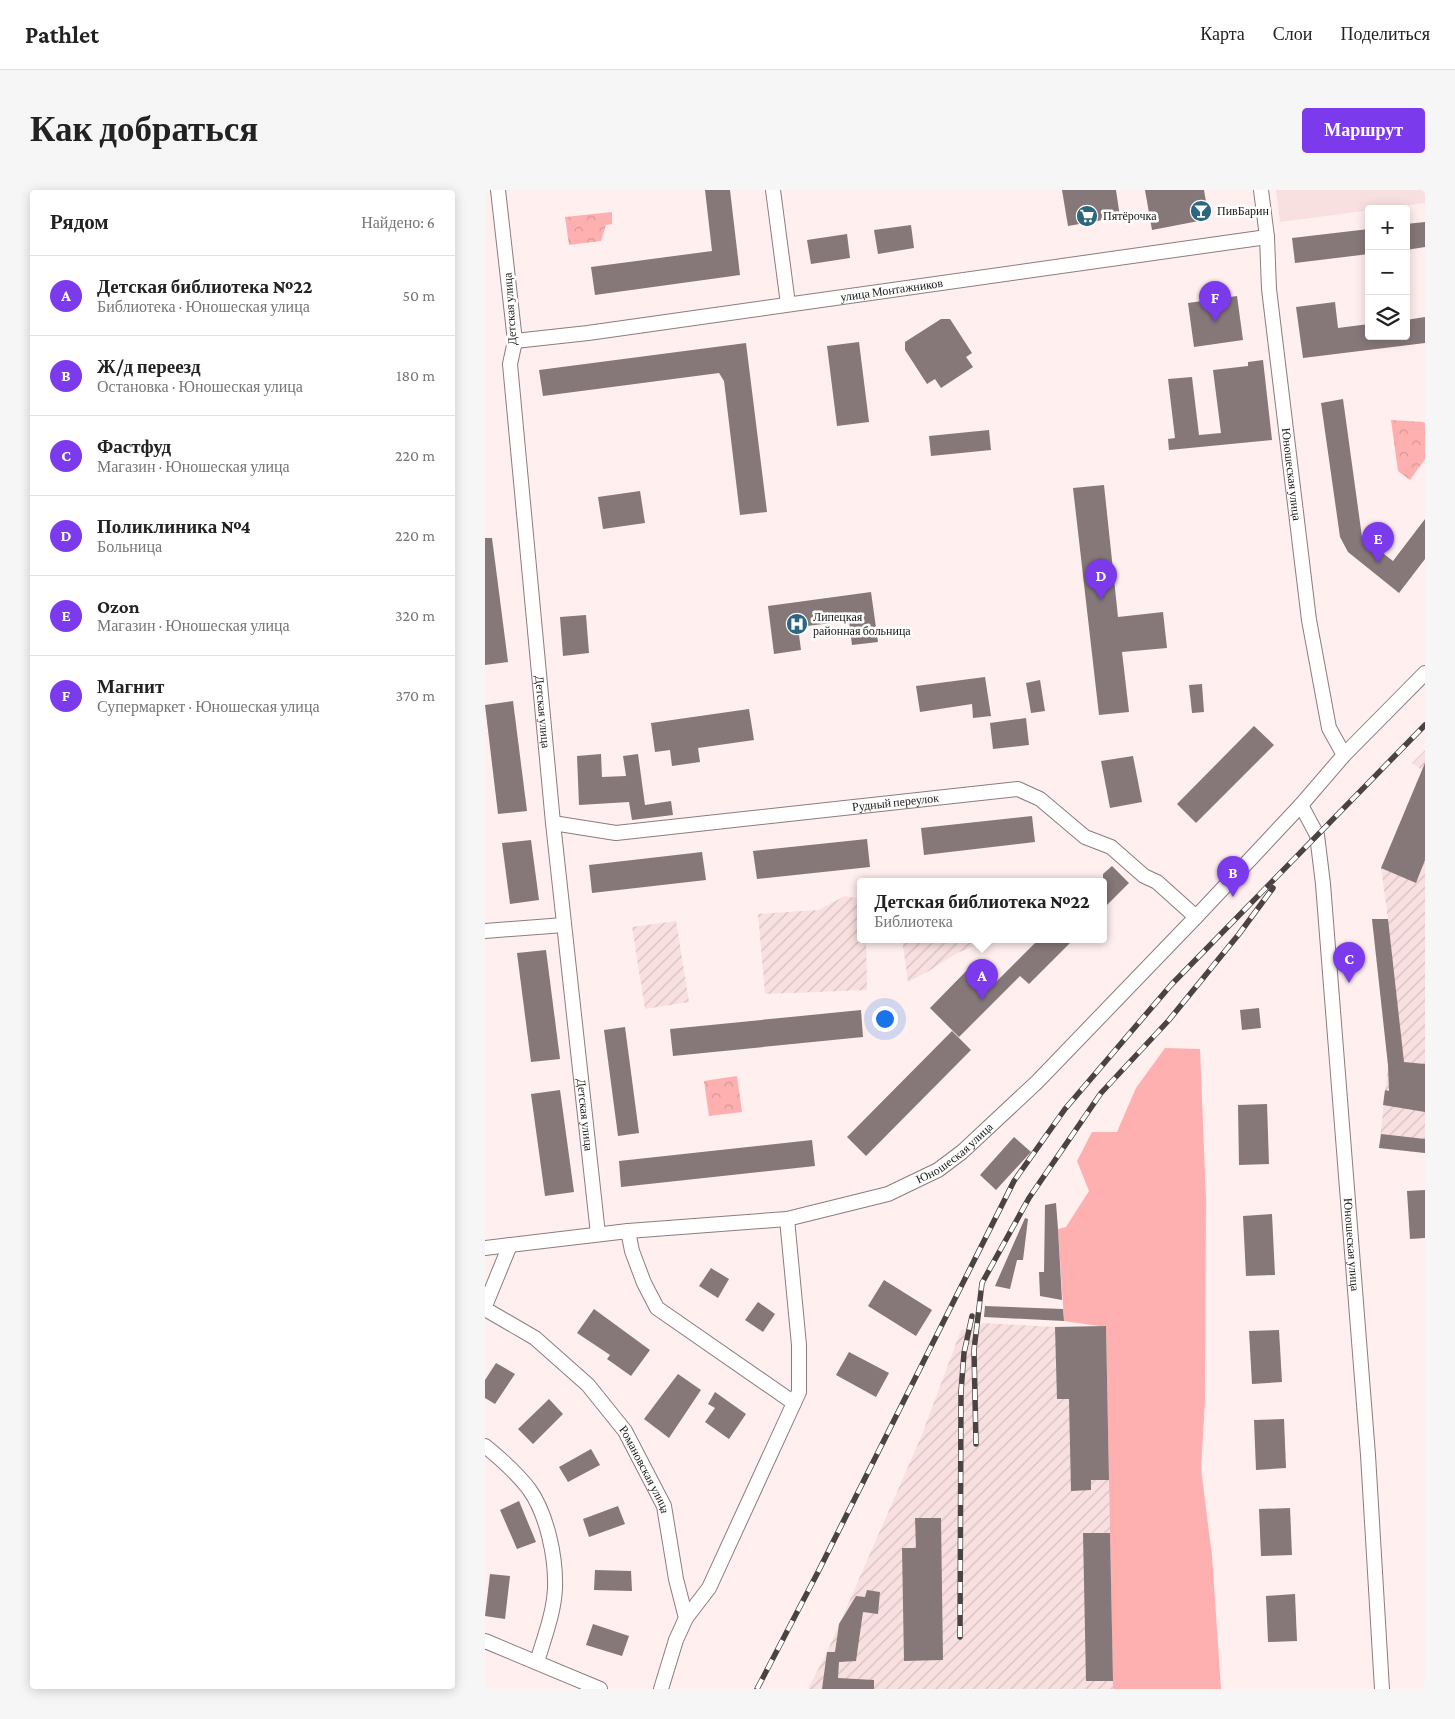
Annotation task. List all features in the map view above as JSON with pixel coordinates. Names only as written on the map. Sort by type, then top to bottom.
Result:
[{"type":"street","name":"Детская улица","points":[[497,190],[515,341],[510,364],[553,823],[598,1234]]},
{"type":"street","points":[[773,190],[788,304]]},
{"type":"street","name":"Юношеская улица","points":[[1261,190],[1267,237],[1269,289],[1309,620],[1329,728],[1344,755]]},
{"type":"street","name":"улица Монтажников","points":[[515,341],[588,333],[1267,237]]},
{"type":"street","name":"Юношеская улица","points":[[787,1219],[888,1194],[938,1170],[963,1152],[1037,1082],[1196,917],[1344,755],[1425,673]]},
{"type":"street","name":"Рудный переулок","points":[[553,823],[616,833],[1018,789],[1040,800],[1085,837],[1111,847],[1144,876],[1157,882],[1196,917]]},
{"type":"street","name":"Юношеская улица","points":[[1301,804],[1317,835],[1323,884],[1368,1455],[1382,1689]]},
{"type":"street","points":[[485,931],[564,925]]},
{"type":"street","points":[[485,1248],[628,1230],[787,1219],[799,1345],[799,1392],[709,1588],[686,1618],[676,1640],[661,1689]]},
{"type":"street","points":[[628,1230],[644,1283],[657,1308],[794,1403]]},
{"type":"street","points":[[485,1308],[510,1245]]},
{"type":"street","name":"Романовская улица","points":[[485,1308],[535,1338],[588,1385],[625,1430],[664,1506],[676,1579],[686,1618]]},
{"type":"street","points":[[485,1446],[507,1463],[529,1490],[544,1520],[553,1555],[555,1588],[550,1621],[537,1662]]},
{"type":"street","points":[[485,1642],[601,1689]]},
{"type":"shaded area","points":[[1276,190],[1425,190],[1425,203],[1365,205],[1365,211],[1280,222]]},
{"type":"shaded area","points":[[1425,750],[1425,1153],[1379,1148],[1388,1065],[1372,919],[1388,919],[1381,868],[1422,770],[1412,763]]},
{"type":"shaded area","points":[[845,896],[857,898],[857,943],[866,943],[867,990],[765,994],[758,914],[818,910]]},
{"type":"shaded area","points":[[676,921],[689,1002],[645,1009],[632,927]]},
{"type":"shaded area","points":[[903,943],[982,943],[957,953],[908,982]]},
{"type":"shaded area","points":[[984,1323],[1055,1327],[1106,1326],[1113,1689],[808,1689],[827,1652],[921,1437],[961,1330]]},
{"type":"green space","points":[[612,212],[612,224],[606,225],[601,241],[569,245],[565,217]]},
{"type":"green space","points":[[1391,420],[1425,423],[1425,459],[1410,480],[1398,471]]},
{"type":"green space","points":[[1165,1048],[1200,1049],[1206,1200],[1205,1401],[1201,1469],[1212,1556],[1221,1689],[1113,1689],[1106,1327],[1064,1321],[1058,1229],[1066,1227],[1089,1191],[1077,1161],[1092,1132],[1117,1132],[1136,1088]]},
{"type":"green space","points":[[737,1076],[742,1112],[709,1116],[704,1081]]},
{"type":"building","points":[[705,190],[730,190],[740,275],[595,295],[591,267],[712,251]]},
{"type":"building","points":[[1062,190],[1116,190],[1120,217],[1068,226]]},
{"type":"building","points":[[1145,190],[1204,190],[1209,219],[1152,230]]},
{"type":"building","points":[[1425,222],[1425,247],[1410,249],[1410,224]]},
{"type":"building","points":[[911,225],[914,248],[878,254],[874,230]]},
{"type":"building","points":[[1365,229],[1365,254],[1295,263],[1292,238]]},
{"type":"building","points":[[847,234],[850,258],[811,264],[807,240]]},
{"type":"building","points":[[1237,296],[1243,340],[1194,347],[1188,303]]},
{"type":"building","points":[[1335,302],[1338,328],[1365,325],[1365,340],[1410,340],[1410,319],[1425,317],[1425,343],[1303,358],[1296,307]]},
{"type":"building","points":[[941,319],[950,319],[972,353],[966,357],[973,367],[941,388],[935,379],[927,384],[905,350],[905,342]]},
{"type":"building","points":[[859,342],[869,422],[837,426],[827,346]]},
{"type":"building","points":[[746,343],[767,512],[740,515],[724,381],[719,373],[543,396],[539,370]]},
{"type":"building","points":[[1263,360],[1272,440],[1169,450],[1168,439],[1175,438],[1168,379],[1192,377],[1199,435],[1221,433],[1213,370],[1248,366],[1248,362]]},
{"type":"building","points":[[1343,399],[1362,537],[1393,561],[1425,519],[1425,559],[1399,593],[1348,552],[1340,537],[1321,403]]},
{"type":"building","points":[[989,430],[991,450],[931,456],[929,436]]},
{"type":"building","points":[[1104,485],[1118,617],[1163,612],[1167,648],[1122,652],[1129,712],[1099,715],[1073,488]]},
{"type":"building","points":[[640,491],[645,523],[603,529],[598,497]]},
{"type":"building","points":[[485,538],[492,538],[508,662],[485,665]]},
{"type":"building","name":"Липецкая районная больница","points":[[871,592],[878,642],[852,645],[849,621],[798,627],[801,650],[774,654],[768,606]]},
{"type":"building","points":[[586,615],[589,653],[563,656],[560,617]]},
{"type":"building","points":[[985,677],[991,716],[973,718],[972,704],[920,712],[916,686]]},
{"type":"building","points":[[1040,680],[1045,711],[1031,713],[1026,683]]},
{"type":"building","points":[[1202,684],[1204,712],[1192,713],[1189,685]]},
{"type":"building","points":[[513,701],[527,811],[498,814],[485,705]]},
{"type":"building","points":[[749,709],[754,740],[698,748],[700,762],[672,766],[670,750],[655,752],[651,723]]},
{"type":"building","points":[[1026,718],[1029,745],[993,749],[990,723]]},
{"type":"building","points":[[1254,726],[1274,745],[1196,823],[1177,804]]},
{"type":"building","points":[[601,754],[602,777],[626,776],[623,756],[638,754],[645,805],[671,801],[673,815],[632,820],[629,802],[579,805],[577,756]]},
{"type":"building","points":[[1133,756],[1142,802],[1110,808],[1101,761]]},
{"type":"building","points":[[1425,763],[1425,860],[1416,883],[1381,868]]},
{"type":"building","points":[[1032,816],[1035,842],[924,855],[921,828]]},
{"type":"building","points":[[867,839],[870,867],[757,879],[753,851]]},
{"type":"building","points":[[531,840],[539,900],[510,904],[502,843]]},
{"type":"building","points":[[702,852],[706,880],[592,893],[589,865]]},
{"type":"building","points":[[1112,866],[1129,883],[1107,905],[1107,878],[1103,878],[1103,874]]},
{"type":"building","points":[[1372,919],[1388,919],[1404,1062],[1425,1064],[1425,1112],[1383,1105],[1385,1090],[1389,1091],[1388,1065]]},
{"type":"building","points":[[1035,943],[1070,943],[1029,984],[1020,976],[959,1037],[930,1008],[975,962],[996,982]]},
{"type":"building","points":[[546,950],[560,1059],[531,1062],[517,953]]},
{"type":"building","points":[[1259,1008],[1261,1028],[1242,1030],[1240,1010]]},
{"type":"building","points":[[861,1010],[863,1037],[673,1056],[670,1029]]},
{"type":"building","points":[[625,1027],[639,1133],[618,1136],[604,1030]]},
{"type":"building","points":[[952,1031],[971,1050],[866,1156],[847,1137]]},
{"type":"building","points":[[560,1090],[574,1192],[545,1196],[531,1094]]},
{"type":"building","points":[[1267,1104],[1269,1164],[1239,1165],[1238,1105]]},
{"type":"building","points":[[1381,1134],[1425,1139],[1425,1153],[1379,1148]]},
{"type":"building","points":[[1014,1137],[1031,1152],[996,1190],[980,1175]]},
{"type":"building","points":[[812,1140],[815,1166],[621,1187],[619,1161]]},
{"type":"building","points":[[1425,1190],[1425,1238],[1410,1239],[1407,1191]]},
{"type":"building","points":[[1056,1203],[1062,1300],[1040,1296],[1039,1272],[1044,1272],[1045,1205]]},
{"type":"building","points":[[1272,1214],[1275,1275],[1246,1276],[1243,1216]]},
{"type":"building","points":[[1025,1218],[1028,1219],[1023,1260],[1017,1260],[1010,1289],[995,1286]]},
{"type":"building","points":[[711,1268],[729,1279],[718,1298],[699,1286]]},
{"type":"building","points":[[884,1280],[932,1310],[916,1336],[868,1306]]},
{"type":"building","points":[[758,1302],[775,1314],[763,1332],[745,1320]]},
{"type":"building","points":[[985,1306],[1063,1309],[1064,1321],[984,1317]]},
{"type":"building","points":[[594,1309],[650,1350],[631,1376],[607,1359],[610,1355],[577,1333]]},
{"type":"building","points":[[1106,1326],[1109,1480],[1091,1480],[1091,1490],[1071,1491],[1069,1399],[1057,1399],[1055,1327]]},
{"type":"building","points":[[1279,1330],[1282,1382],[1252,1384],[1249,1331]]},
{"type":"building","points":[[849,1352],[889,1373],[876,1397],[836,1375]]},
{"type":"building","points":[[496,1363],[515,1374],[495,1404],[485,1398],[485,1380]]},
{"type":"building","points":[[678,1374],[701,1390],[669,1438],[644,1419]]},
{"type":"building","points":[[715,1392],[746,1414],[729,1439],[705,1422],[715,1408],[708,1404]]},
{"type":"building","points":[[549,1399],[563,1414],[533,1444],[518,1429]]},
{"type":"building","points":[[1284,1419],[1286,1468],[1256,1470],[1254,1420]]},
{"type":"building","points":[[591,1449],[600,1465],[568,1482],[559,1467]]},
{"type":"building","points":[[519,1501],[536,1542],[517,1549],[500,1510]]},
{"type":"building","points":[[618,1506],[625,1524],[589,1537],[583,1519]]},
{"type":"building","points":[[1290,1508],[1292,1555],[1261,1556],[1259,1509]]},
{"type":"building","points":[[915,1518],[941,1518],[943,1660],[904,1661],[902,1548],[916,1548]]},
{"type":"building","points":[[1083,1533],[1110,1533],[1113,1681],[1086,1681]]},
{"type":"building","points":[[595,1570],[631,1571],[632,1591],[594,1590]]},
{"type":"building","points":[[490,1574],[510,1576],[505,1619],[485,1616]]},
{"type":"building","points":[[867,1590],[880,1592],[878,1614],[863,1612],[856,1661],[839,1662],[838,1678],[874,1680],[874,1689],[822,1689],[827,1652],[835,1652],[839,1624],[856,1596],[865,1597]]},
{"type":"building","points":[[1295,1594],[1297,1641],[1268,1642],[1266,1596]]},
{"type":"building","points":[[593,1624],[629,1636],[622,1656],[586,1645]]},
{"type":"railway","points":[[757,1689],[818,1572],[1014,1181],[1065,1109],[1171,985],[1425,725]]},
{"type":"railway","points":[[976,1444],[974,1350],[982,1283],[1029,1198],[1101,1093],[1169,1020],[1239,934],[1273,888]]},
{"type":"railway","points":[[960,1637],[961,1391],[964,1353],[972,1316]]},
{"type":"place","name":"ПивБарин","points":[[1201,211]]},
{"type":"place","name":"Пятёрочка","points":[[1087,216]]},
{"type":"place","name":"Магнит","points":[[1215,322]]},
{"type":"place","name":"Ozon","points":[[1378,563]]},
{"type":"place","name":"Поликлиника №4","points":[[1101,600]]},
{"type":"place","name":"Липецкая районная больница","points":[[797,624]]},
{"type":"place","name":"Ж/д переезд","points":[[1233,897]]},
{"type":"place","name":"Фастфуд","points":[[1349,983]]},
{"type":"place","name":"Детская библиотека №22","points":[[982,1000]]}]
